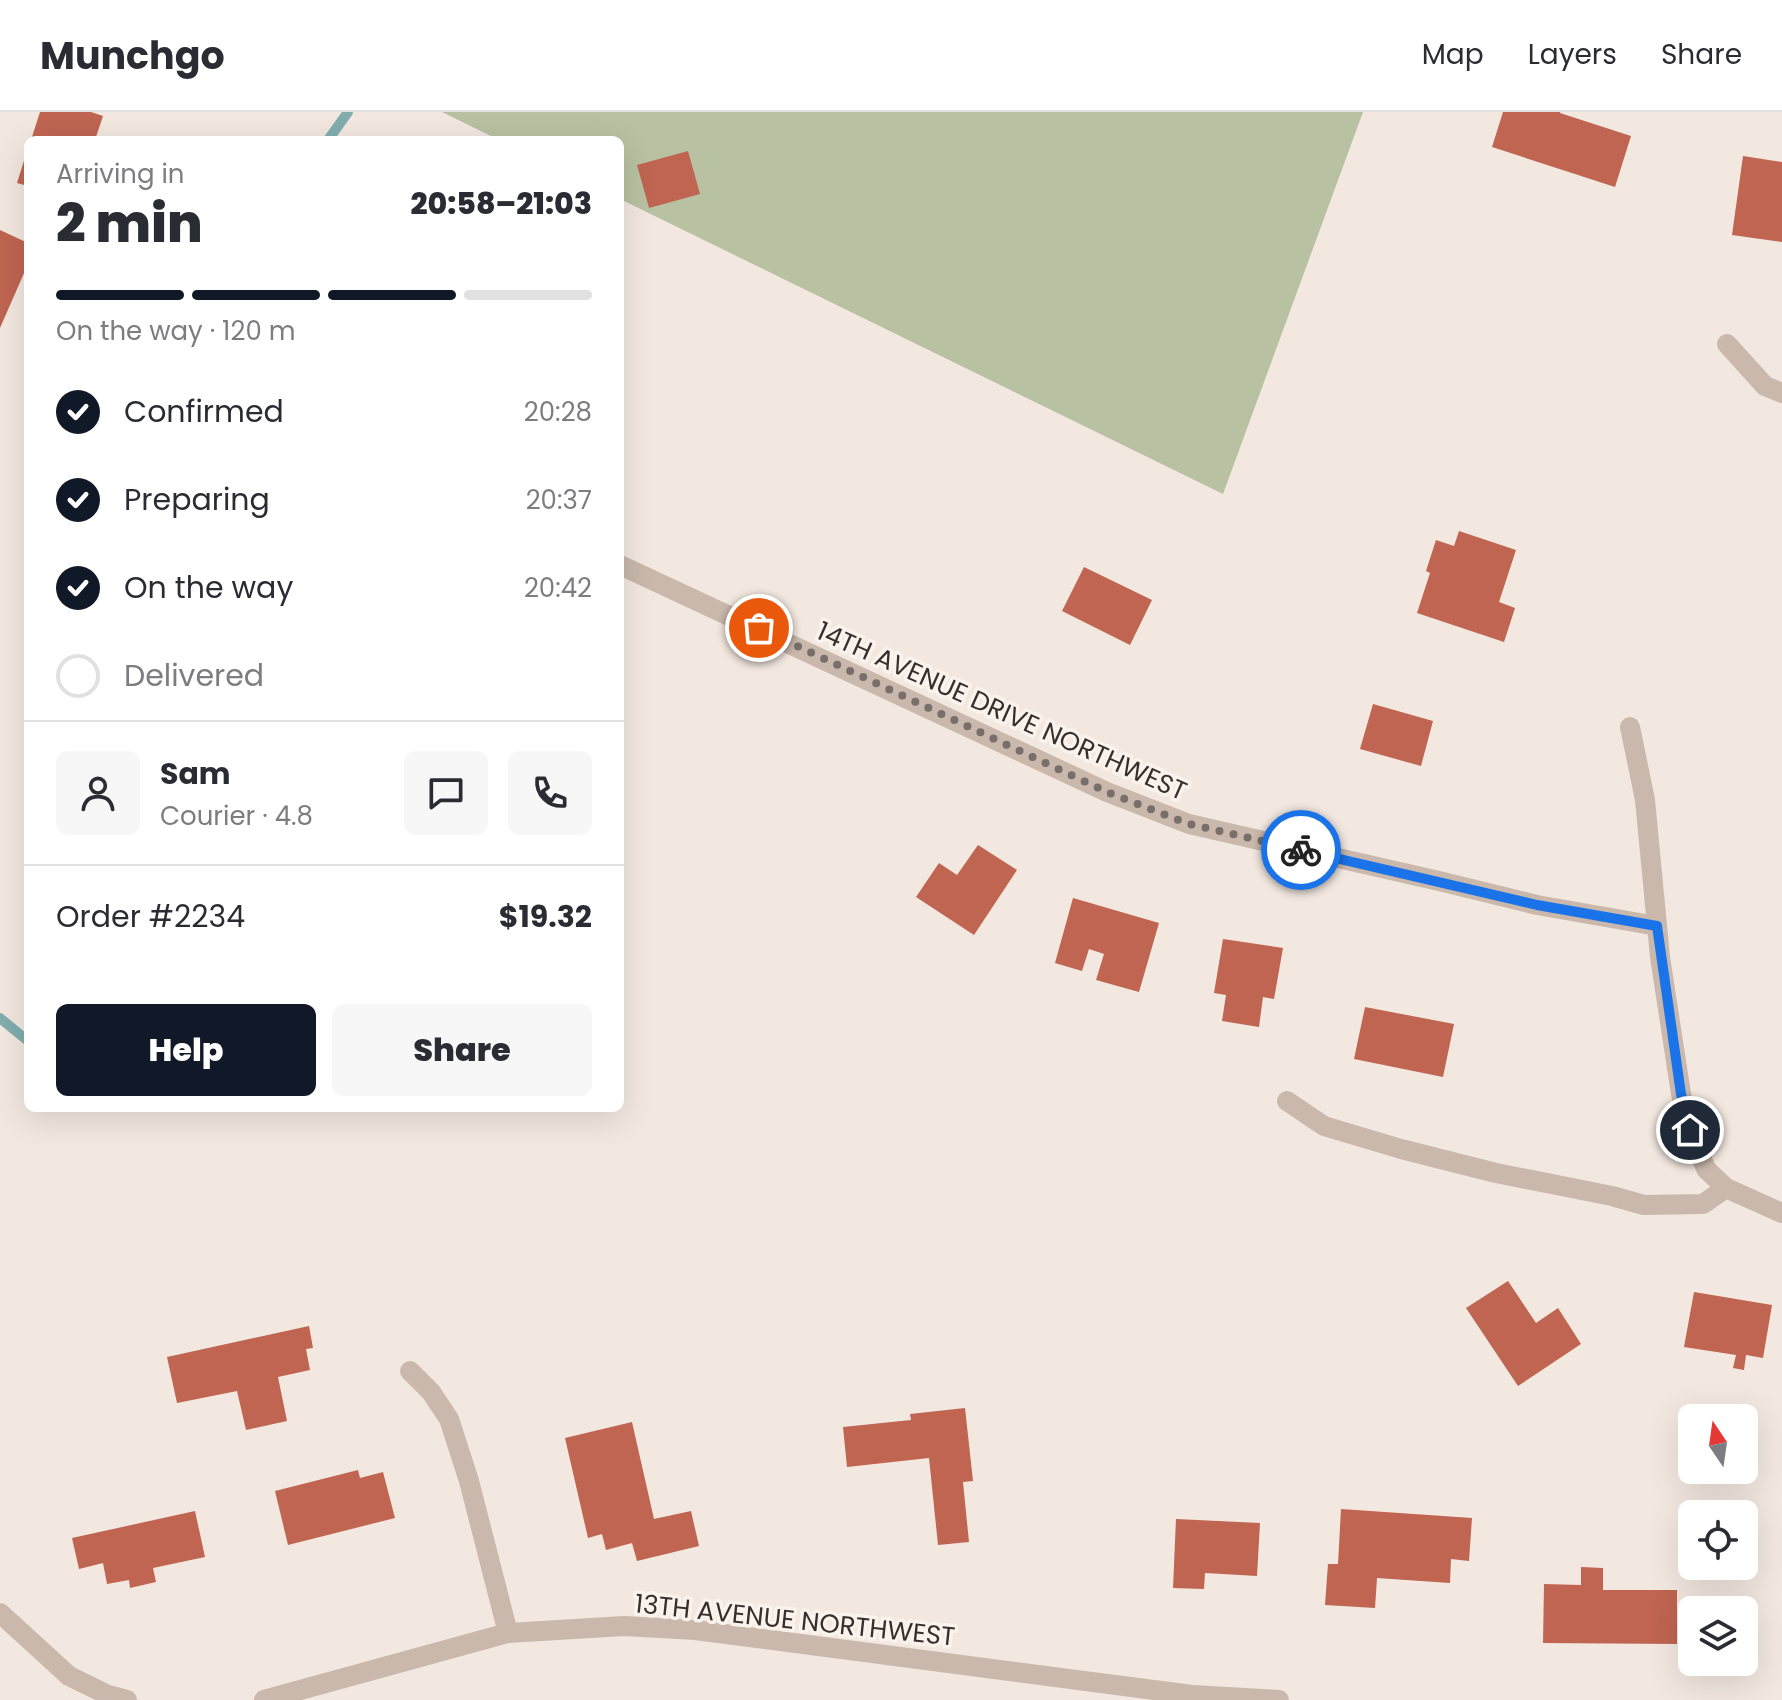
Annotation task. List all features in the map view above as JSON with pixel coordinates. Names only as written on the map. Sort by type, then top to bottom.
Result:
[{"type":"street","points":[[1727,344],[1765,386],[1782,393]]},
{"type":"street","name":"14TH AVENUE DRIVE NORTHWEST","points":[[624,567],[1107,792],[1189,824],[1537,905],[1657,926]]},
{"type":"street","points":[[1630,727],[1645,800],[1657,926],[1681,1094],[1690,1130],[1706,1169],[1726,1188],[1782,1213]]},
{"type":"street","points":[[1287,1101],[1324,1126],[1401,1149],[1644,1205],[1703,1204],[1726,1188]]},
{"type":"street","points":[[410,1371],[431,1392],[449,1419],[469,1481],[508,1633]]},
{"type":"street","points":[[0,1613],[69,1676],[108,1695],[127,1700]]},
{"type":"street","name":"13TH AVENUE NORTHWEST","points":[[264,1700],[508,1633],[624,1626],[695,1630],[1192,1698],[1279,1700]]},
{"type":"green space","points":[[442,112],[1363,112],[1223,494],[624,201],[624,136],[491,136]]},
{"type":"building","points":[[40,112],[91,112],[103,116],[96,136],[32,136]]},
{"type":"building","points":[[1503,112],[1560,112],[1631,136],[1615,187],[1492,147]]},
{"type":"building","points":[[688,151],[700,194],[649,208],[637,165]]},
{"type":"building","points":[[1743,156],[1782,162],[1782,242],[1732,235]]},
{"type":"building","points":[[24,161],[24,185],[17,183]]},
{"type":"building","points":[[0,230],[24,241],[24,273],[0,328]]},
{"type":"building","points":[[1459,531],[1516,550],[1499,602],[1515,608],[1504,642],[1417,613],[1430,573],[1426,571],[1436,540],[1454,546]]},
{"type":"building","points":[[1084,567],[1152,600],[1130,645],[1062,611]]},
{"type":"building","points":[[1373,704],[1433,721],[1421,766],[1360,749]]},
{"type":"building","points":[[978,845],[1017,870],[974,935],[916,897],[939,863],[957,875]]},
{"type":"building","points":[[1073,898],[1159,923],[1139,992],[1096,980],[1104,954],[1089,949],[1082,971],[1055,963]]},
{"type":"building","points":[[1223,939],[1283,948],[1274,999],[1263,997],[1259,1027],[1222,1021],[1226,995],[1214,993]]},
{"type":"building","points":[[1365,1007],[1454,1024],[1443,1077],[1354,1059]]},
{"type":"building","points":[[1508,1281],[1536,1323],[1558,1308],[1581,1344],[1518,1386],[1466,1308]]},
{"type":"building","points":[[1694,1292],[1772,1305],[1763,1358],[1746,1355],[1744,1370],[1733,1368],[1736,1355],[1684,1347]]},
{"type":"building","points":[[309,1326],[313,1348],[306,1349],[310,1370],[278,1377],[287,1421],[246,1430],[237,1391],[177,1403],[167,1357]]},
{"type":"building","points":[[965,1408],[973,1481],[963,1482],[969,1542],[938,1545],[929,1458],[847,1467],[843,1427],[911,1420],[910,1414]]},
{"type":"building","points":[[632,1422],[654,1519],[691,1511],[699,1546],[637,1561],[632,1543],[606,1550],[602,1534],[588,1538],[565,1438]]},
{"type":"building","points":[[358,1470],[360,1478],[383,1472],[395,1518],[288,1545],[275,1491]]},
{"type":"building","points":[[1341,1509],[1472,1518],[1469,1561],[1451,1559],[1450,1583],[1377,1578],[1375,1608],[1325,1605],[1328,1564],[1338,1564]]},
{"type":"building","points":[[195,1511],[205,1557],[153,1568],[156,1582],[130,1588],[129,1580],[107,1584],[103,1563],[79,1569],[72,1538]]},
{"type":"building","points":[[1176,1519],[1260,1523],[1257,1576],[1205,1573],[1204,1589],[1173,1588]]},
{"type":"building","points":[[1581,1567],[1603,1568],[1603,1590],[1677,1590],[1677,1644],[1543,1643],[1544,1584],[1581,1585]]},
{"type":"waterway","points":[[331,136],[348,112]]},
{"type":"waterway","points":[[0,1018],[24,1038]]},
{"type":"way so far","points":[[759,628],[1107,792],[1189,824],[1301,850]]},
{"type":"route","points":[[1301,850],[1537,905],[1657,926],[1681,1094],[1690,1130]]}]
